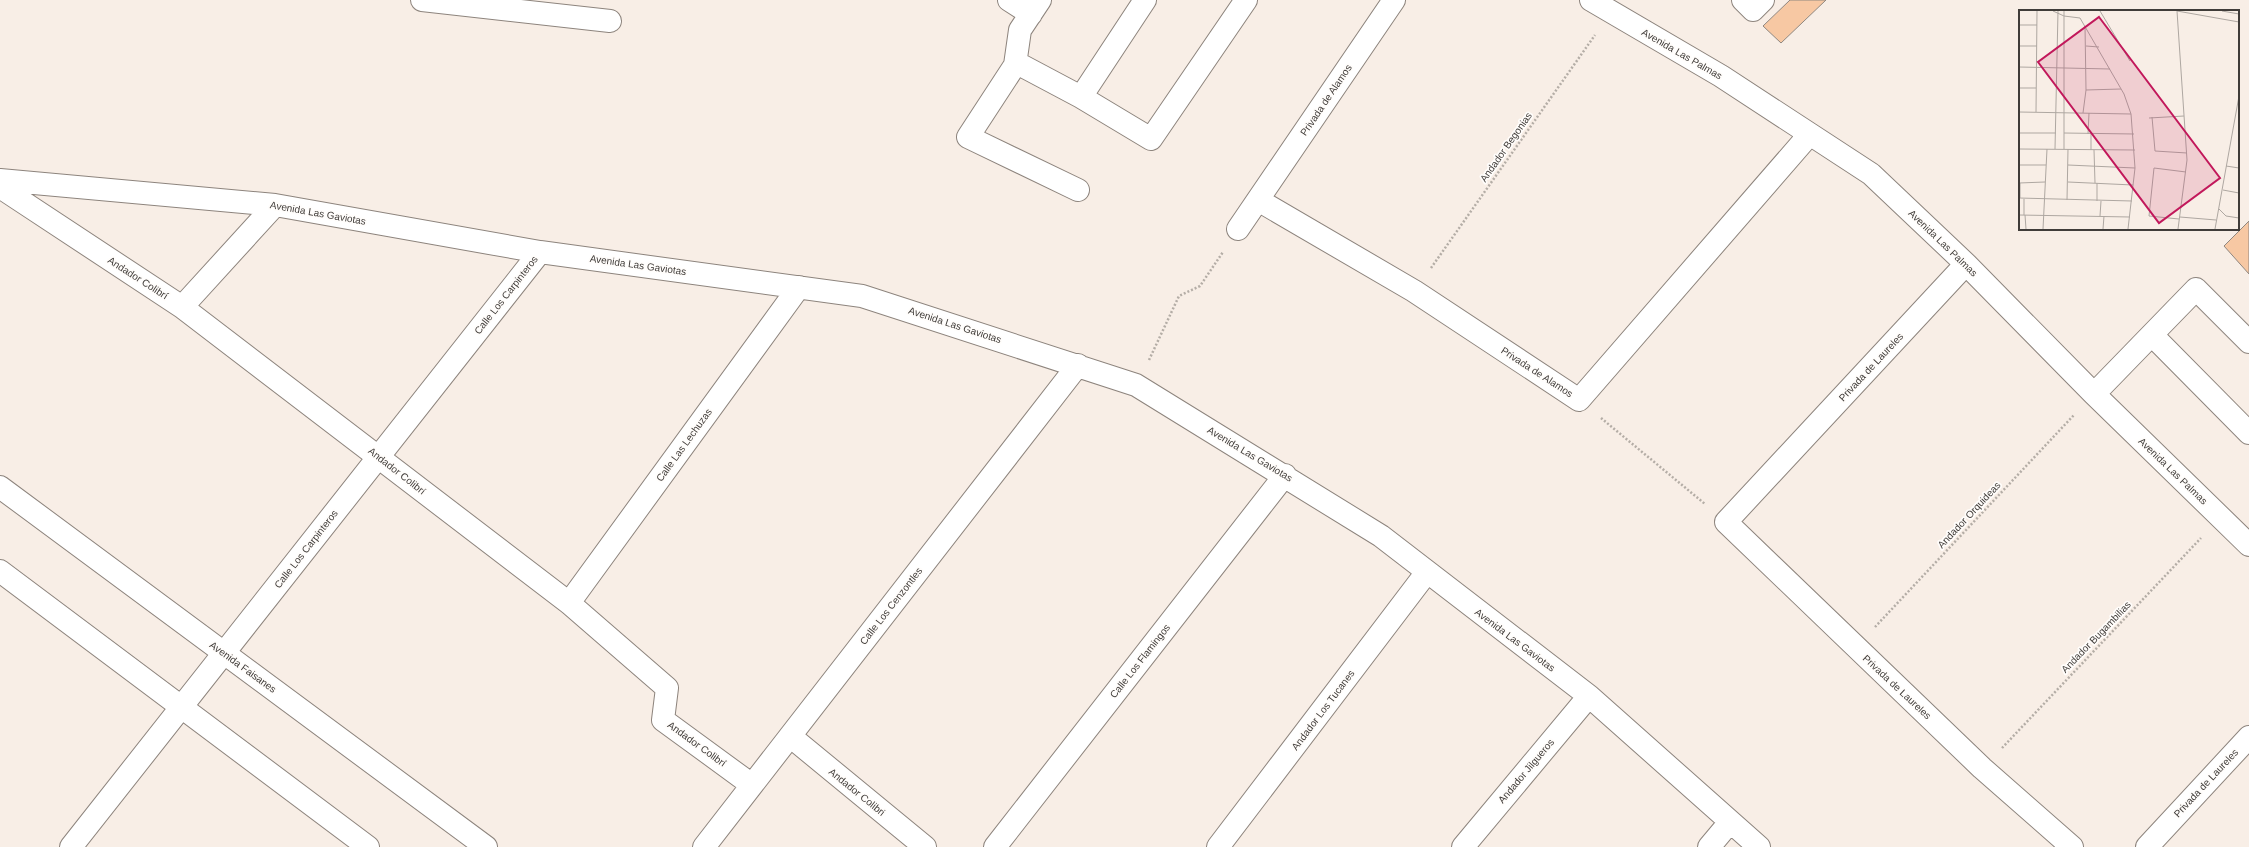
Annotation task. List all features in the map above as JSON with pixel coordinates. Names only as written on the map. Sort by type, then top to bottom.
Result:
[{"type":"street","points":[[422,0],[610,21]]},
{"type":"street","points":[[1010,0],[1035,7],[1020,30],[1017,63],[968,137],[1078,190]]},
{"type":"street","points":[[1081,97],[1145,0]]},
{"type":"street","points":[[1017,63],[1081,97],[1151,139],[1246,0]]},
{"type":"street","name":"Privada de Alamos","points":[[1238,229],[1394,0]]},
{"type":"street","name":"Avenida Las Palmas","points":[[1591,0],[1618,7],[1809,135],[1871,174],[1966,264],[2094,394],[2249,545]]},
{"type":"street","points":[[1742,0],[1753,10],[1763,0]]},
{"type":"street","name":"Privada de Alamos","points":[[1258,200],[1414,291],[1579,400],[1809,135]]},
{"type":"street","name":"Avenida Las Gaviotas","points":[[0,180],[274,205],[540,252],[862,296],[1136,385],[1285,475],[1381,536],[1589,696],[1758,847]]},
{"type":"street","name":"Andador Colibrí","points":[[0,187],[182,307],[379,456],[569,603],[667,688],[663,720],[752,785]]},
{"type":"street","points":[[182,307],[274,205]]},
{"type":"street","name":"Calle Los Carpinteros","points":[[71,847],[540,252]]},
{"type":"street","name":"Privada de Laureles","points":[[1966,264],[1726,522],[1855,648],[1982,768],[2072,847]]},
{"type":"street","name":"Calle Las Lechuzas","points":[[569,603],[799,287]]},
{"type":"street","points":[[2094,394],[2196,289],[2249,342]]},
{"type":"street","points":[[2152,335],[2249,433]]},
{"type":"street","name":"Calle Los Cenzontles","points":[[704,847],[1078,365]]},
{"type":"street","name":"Calle Los Flamingos","points":[[995,847],[1285,475]]},
{"type":"street","name":"Avenida Faisanes","points":[[0,487],[486,847]]},
{"type":"street","points":[[0,571],[182,706],[368,847]]},
{"type":"street","name":"Andador Los Tucanes","points":[[1218,847],[1427,572]]},
{"type":"street","name":"Andador Jilgueros","points":[[1463,847],[1589,696]]},
{"type":"street","name":"Andador Colibri","points":[[790,736],[925,847]]},
{"type":"street","name":"Privada de Laureles","points":[[2147,847],[2249,737]]},
{"type":"street","points":[[1709,847],[1730,822]]},
{"type":"path","name":"Andador Begonias","points":[[1414,291],[1618,7]]},
{"type":"path","points":[[1136,385],[1179,296],[1200,286],[1238,229]]},
{"type":"path","name":"Andador Orquideas","points":[[1855,648],[2094,394]]},
{"type":"path","points":[[1579,400],[1726,522]]},
{"type":"path","name":"Andador Bugambilias","points":[[1982,768],[2221,517]]},
{"type":"building","points":[[1790,0],[1826,0],[1781,43],[1763,26]]},
{"type":"building","points":[[2249,221],[2249,274],[2224,246]]}]
